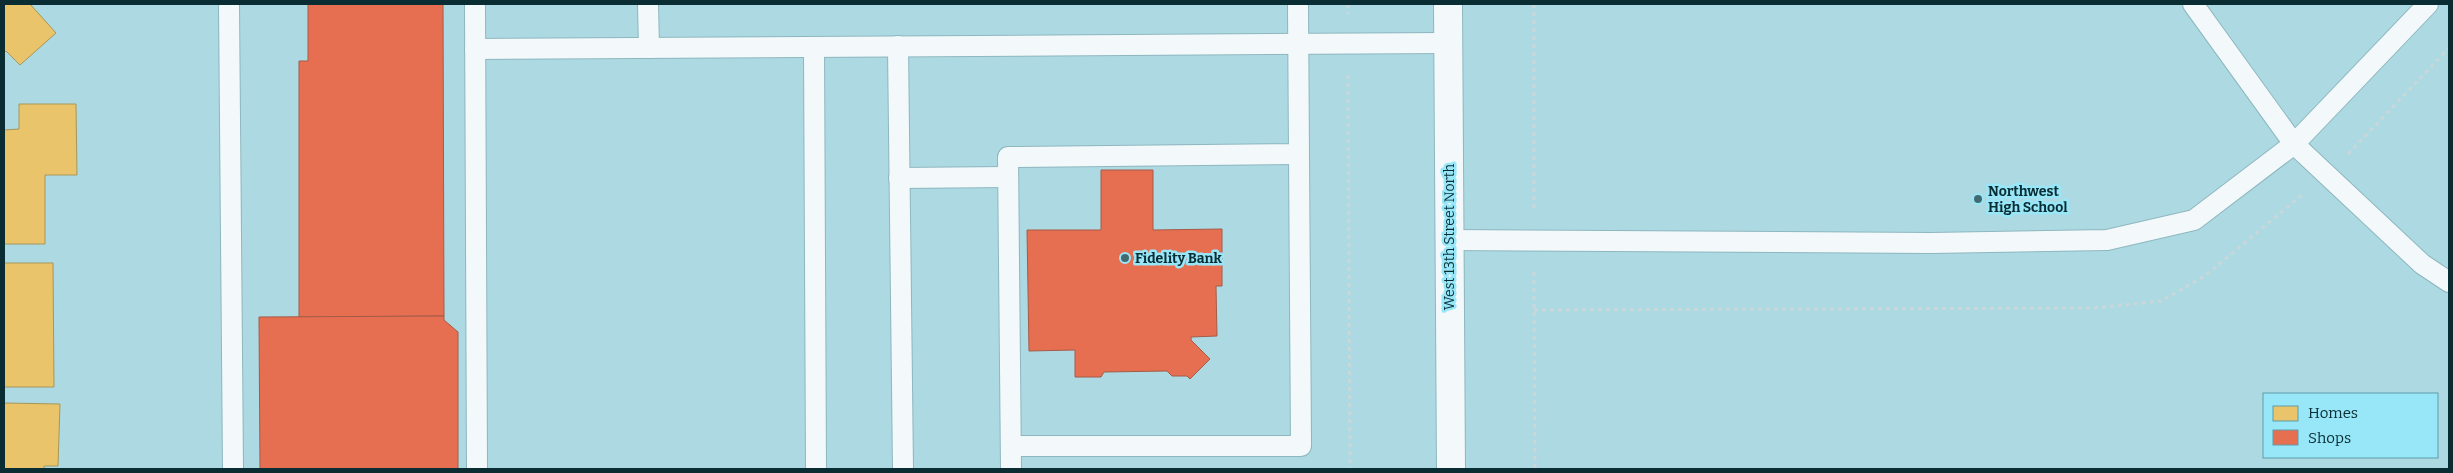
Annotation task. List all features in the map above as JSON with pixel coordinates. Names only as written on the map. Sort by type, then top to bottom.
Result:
[{"type":"street","name":"West 13th Street North","points":[[1448,4],[1448,240],[1451,469]]},
{"type":"lane","points":[[229,4],[232,469]]},
{"type":"lane","points":[[475,4],[477,469]]},
{"type":"lane","points":[[648,4],[649,48]]},
{"type":"lane","points":[[1011,446],[1301,446],[1298,4]]},
{"type":"lane","points":[[2193,4],[2294,144],[2422,264],[2449,282]]},
{"type":"lane","points":[[1448,240],[1921,243],[2107,240],[2194,220],[2294,144],[2428,4]]},
{"type":"lane","points":[[475,49],[1448,43]]},
{"type":"lane","points":[[898,46],[903,469]]},
{"type":"lane","points":[[814,47],[816,469]]},
{"type":"lane","points":[[1011,469],[1008,156],[1299,154]]},
{"type":"lane","points":[[899,178],[1008,177]]},
{"type":"path","points":[[1348,4],[1350,469]]},
{"type":"building: Homes","points":[[4,4],[30,4],[56,33],[20,65],[6,51],[4,53]]},
{"type":"building: Homes","points":[[19,104],[76,104],[77,175],[45,175],[45,244],[4,244],[4,130],[19,129]]},
{"type":"building: Homes","points":[[4,263],[53,263],[54,387],[4,387]]},
{"type":"building: Homes","points":[[4,403],[60,404],[58,466],[44,466],[44,469],[4,469]]},
{"type":"building: Shops","points":[[308,4],[443,4],[444,316],[299,317],[299,61],[308,61]]},
{"type":"building: Shops","name":"Fidelity Bank","points":[[1101,170],[1153,170],[1153,230],[1222,229],[1222,286],[1216,286],[1217,336],[1191,337],[1191,340],[1210,359],[1190,379],[1187,376],[1172,376],[1167,371],[1104,372],[1101,377],[1075,377],[1075,350],[1029,351],[1027,230],[1101,230]]},
{"type":"building: Shops","points":[[444,316],[444,320],[458,332],[458,469],[260,469],[259,317]]},
{"type":"place","name":"Northwest High School","points":[[1978,199]]},
{"type":"place","name":"Fidelity Bank","points":[[1125,258]]}]
